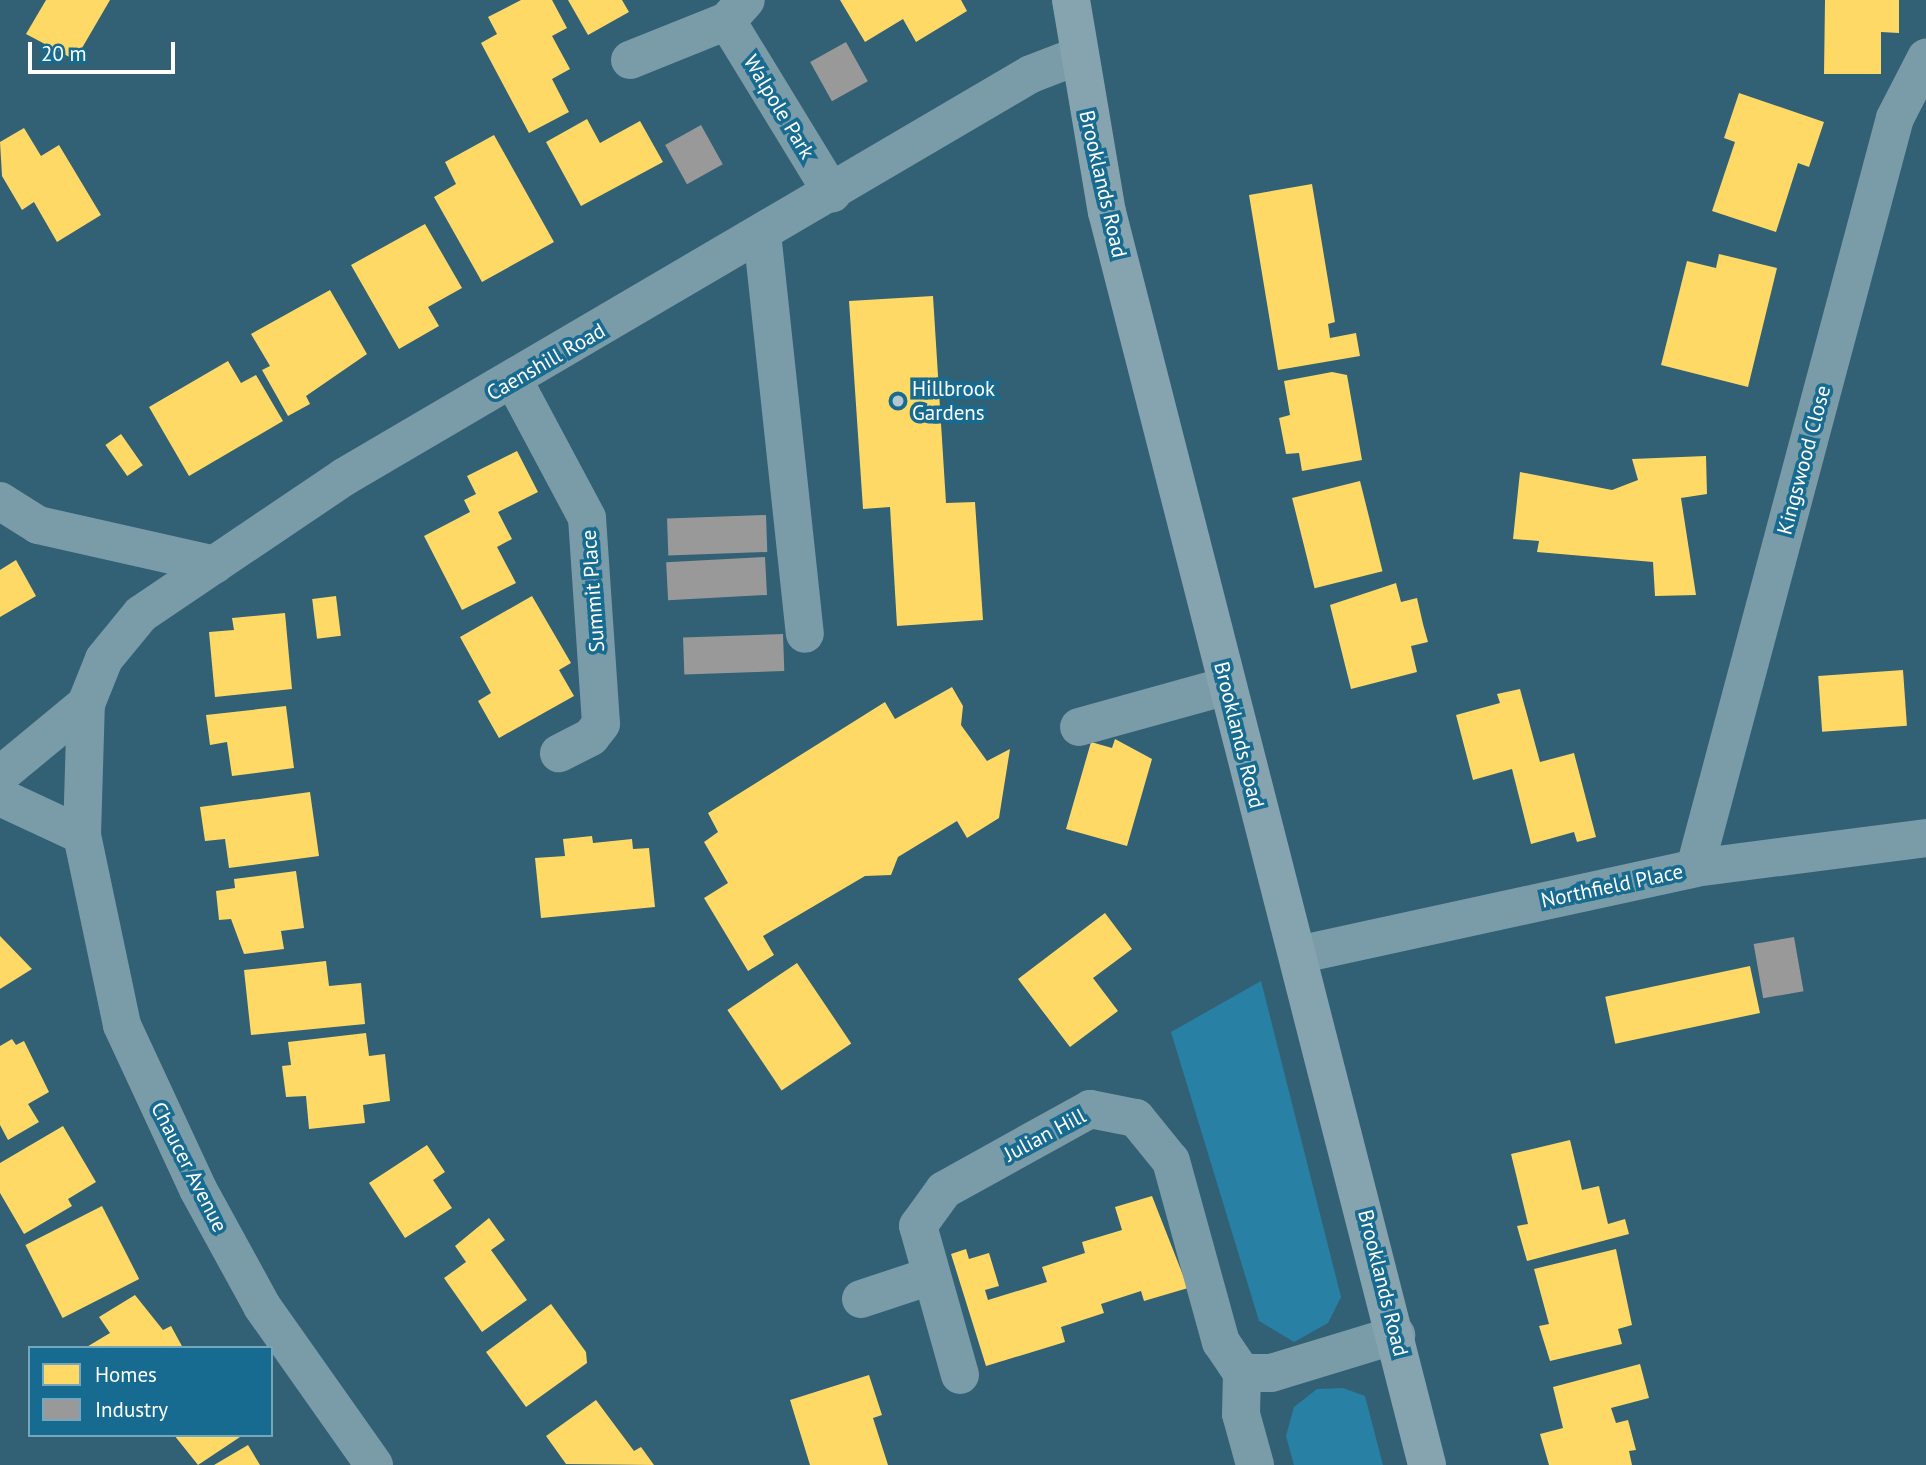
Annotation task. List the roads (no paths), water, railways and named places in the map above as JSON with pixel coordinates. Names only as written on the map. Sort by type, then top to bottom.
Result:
[{"type":"main road","name":"Brooklands Road","points":[[1071,0],[1078,56],[1107,212],[1227,686],[1302,954],[1427,1465]]},
{"type":"street","points":[[630,61],[736,11]]},
{"type":"street","name":"Walpole Park","points":[[736,11],[832,193]]},
{"type":"street","name":"Caenshill Road","points":[[215,565],[344,477],[514,381],[1031,74],[1078,56]]},
{"type":"street","name":"Kingswood Close","points":[[1695,868],[1895,118],[1926,58]]},
{"type":"street","points":[[762,233],[804,634]]},
{"type":"street","name":"Summit Place","points":[[514,381],[587,518],[601,724],[591,737],[559,753]]},
{"type":"street","points":[[0,501],[38,525],[215,565]]},
{"type":"street","name":"Chaucer Avenue","points":[[215,565],[118,636],[86,704],[82,835],[122,1025],[155,1101],[262,1306],[374,1465]]},
{"type":"street","points":[[1079,727],[1227,686]]},
{"type":"street","points":[[0,775],[86,704]]},
{"type":"street","points":[[0,797],[82,835]]},
{"type":"street","name":"Northfield Place","points":[[1302,954],[1695,868],[1926,838]]},
{"type":"street","name":"Julian Hill","points":[[960,1375],[928,1278],[918,1226],[944,1190],[1090,1109],[1136,1118],[1171,1161],[1221,1342],[1242,1373]]},
{"type":"street","points":[[861,1299],[928,1278]]},
{"type":"street","points":[[1255,1465],[1241,1415],[1242,1373],[1271,1373],[1396,1335]]},
{"type":"place","name":"Hillbrook Gardens","points":[[898,401]]}]
